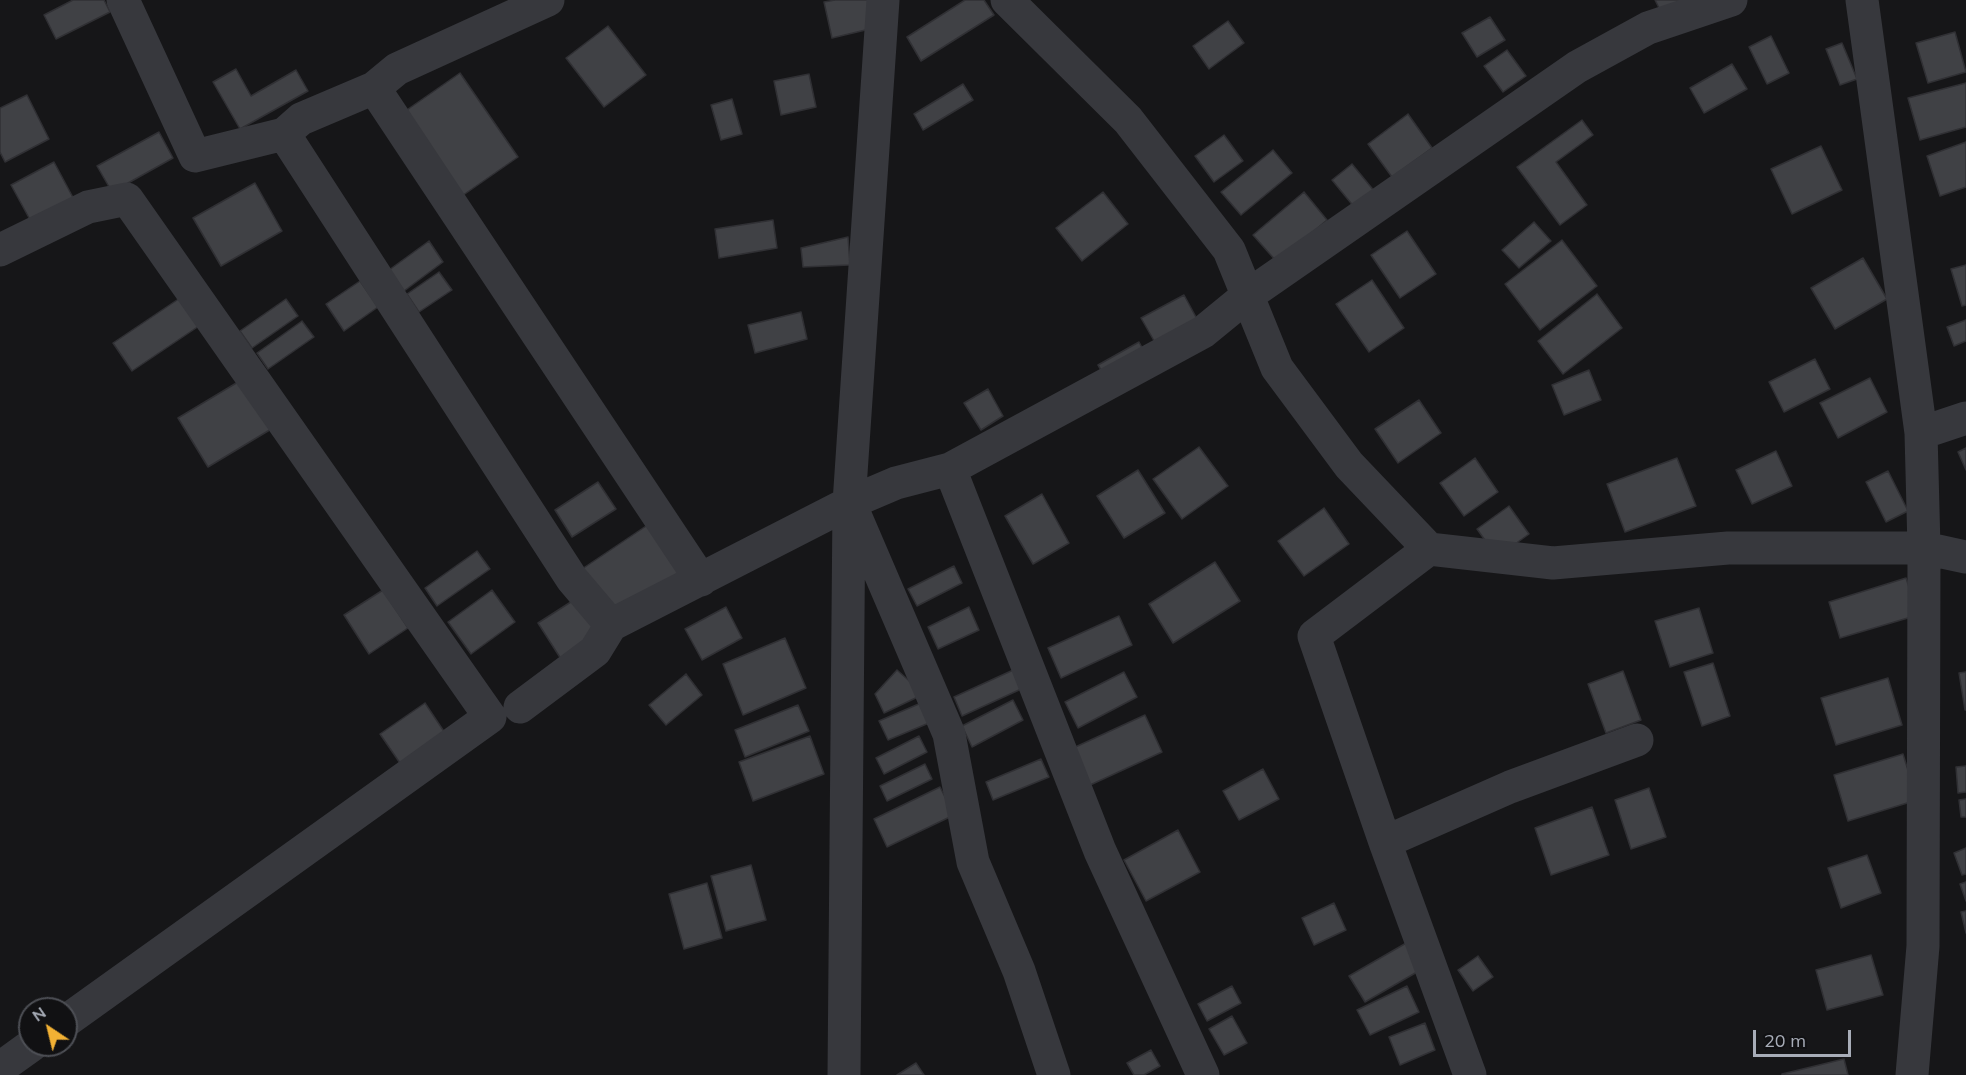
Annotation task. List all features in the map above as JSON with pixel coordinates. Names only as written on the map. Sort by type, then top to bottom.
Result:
[{"type":"street","points":[[123,0],[195,156],[284,134],[301,119],[374,88],[397,69],[548,0]]},
{"type":"street","points":[[844,1075],[849,503],[883,0]]},
{"type":"street","points":[[1007,0],[1128,120],[1229,250],[1277,368],[1350,465],[1429,549],[1553,563],[1728,548],[1924,548],[1966,557]]},
{"type":"street","points":[[519,707],[595,651],[611,625],[849,503],[896,483],[950,469],[1203,333],[1247,296],[1577,67],[1648,28],[1731,0]]},
{"type":"street","points":[[1862,0],[1921,433],[1924,548],[1923,946],[1912,1075]]},
{"type":"street","points":[[374,88],[701,580]]},
{"type":"street","points":[[284,134],[572,579],[611,625]]},
{"type":"street","points":[[0,250],[88,207],[127,199],[490,717],[78,1012]]},
{"type":"street","points":[[1921,433],[1966,418]]},
{"type":"street","points":[[950,469],[1100,851],[1203,1075]]},
{"type":"street","points":[[849,503],[949,734],[973,862],[1019,971],[1054,1075]]},
{"type":"street","points":[[1429,549],[1314,636],[1385,842],[1470,1075]]},
{"type":"street","points":[[1385,842],[1510,787],[1637,740]]},
{"type":"street","points":[[0,1068],[18,1055]]},
{"type":"building","points":[[73,0],[104,0],[110,12],[56,39],[44,15]]},
{"type":"building","points":[[872,0],[878,27],[832,38],[824,2]]},
{"type":"building","points":[[965,0],[984,0],[994,15],[921,61],[907,37]]},
{"type":"building","points":[[1655,0],[1691,0],[1662,14]]},
{"type":"building","points":[[1490,17],[1505,40],[1477,57],[1462,33]]},
{"type":"building","points":[[1228,21],[1244,43],[1209,69],[1193,46]]},
{"type":"building","points":[[608,26],[646,75],[604,107],[566,58]]},
{"type":"building","points":[[1955,32],[1966,72],[1928,83],[1916,43]]},
{"type":"building","points":[[1771,36],[1789,73],[1767,84],[1749,47]]},
{"type":"building","points":[[1842,43],[1857,79],[1840,85],[1826,49]]},
{"type":"building","points":[[1507,50],[1526,76],[1503,92],[1484,66]]},
{"type":"building","points":[[1732,64],[1747,89],[1704,113],[1690,88]]},
{"type":"building","points":[[236,69],[251,96],[296,70],[308,91],[240,129],[213,82]]},
{"type":"building","points":[[460,73],[518,157],[459,198],[401,114]]},
{"type":"building","points":[[809,74],[816,107],[781,115],[774,81]]},
{"type":"building","points":[[1966,83],[1966,127],[1920,140],[1908,98]]},
{"type":"building","points":[[963,84],[973,100],[923,130],[914,114]]},
{"type":"building","points":[[27,95],[49,139],[5,162],[0,152],[0,108]]},
{"type":"building","points":[[732,99],[742,134],[721,140],[711,105]]},
{"type":"building","points":[[1408,114],[1432,148],[1392,177],[1368,144]]},
{"type":"building","points":[[1582,120],[1593,135],[1556,162],[1587,205],[1560,225],[1517,167]]},
{"type":"building","points":[[159,132],[173,158],[112,192],[97,166]]},
{"type":"building","points":[[1224,135],[1243,161],[1214,182],[1195,156]]},
{"type":"building","points":[[1966,142],[1966,187],[1940,196],[1927,156]]},
{"type":"building","points":[[1821,146],[1842,190],[1792,214],[1771,169]]},
{"type":"building","points":[[1273,150],[1292,173],[1241,215],[1221,192]]},
{"type":"building","points":[[54,162],[77,205],[34,227],[11,185]]},
{"type":"building","points":[[1352,164],[1375,192],[1355,208],[1332,180]]},
{"type":"building","points":[[255,183],[282,231],[221,266],[193,218]]},
{"type":"building","points":[[1103,192],[1128,224],[1082,261],[1056,228]]},
{"type":"building","points":[[1304,192],[1327,220],[1277,262],[1253,235]]},
{"type":"building","points":[[773,220],[777,248],[719,258],[715,229]]},
{"type":"building","points":[[1534,222],[1551,241],[1519,268],[1502,250]]},
{"type":"building","points":[[1407,231],[1436,274],[1400,298],[1371,255]]},
{"type":"building","points":[[848,237],[850,265],[803,267],[801,248]]},
{"type":"building","points":[[1562,240],[1597,286],[1540,330],[1505,284]]},
{"type":"building","points":[[429,241],[443,262],[404,291],[389,270]]},
{"type":"building","points":[[1863,258],[1887,299],[1835,329],[1811,288]]},
{"type":"building","points":[[1966,265],[1966,305],[1962,306],[1951,269]]},
{"type":"building","points":[[439,272],[452,290],[419,312],[407,294]]},
{"type":"building","points":[[1372,280],[1404,328],[1369,352],[1336,304]]},
{"type":"building","points":[[360,281],[378,307],[344,331],[326,304]]},
{"type":"building","points":[[1597,294],[1622,328],[1563,374],[1538,341]]},
{"type":"building","points":[[1184,295],[1203,330],[1161,353],[1141,318]]},
{"type":"building","points":[[180,298],[199,326],[132,371],[113,343]]},
{"type":"building","points":[[286,299],[298,316],[252,348],[240,331]]},
{"type":"building","points":[[801,312],[807,339],[755,353],[748,325]]},
{"type":"building","points":[[1966,320],[1966,341],[1954,346],[1947,327]]},
{"type":"building","points":[[302,321],[314,337],[268,369],[257,353]]},
{"type":"building","points":[[1139,342],[1147,357],[1107,380],[1098,365]]},
{"type":"building","points":[[1815,359],[1830,389],[1784,412],[1769,382]]},
{"type":"building","points":[[1589,370],[1601,400],[1564,415],[1552,385]]},
{"type":"building","points":[[1870,378],[1887,412],[1838,438],[1820,403]]},
{"type":"building","points":[[243,379],[273,428],[208,467],[178,418]]},
{"type":"building","points":[[988,389],[1003,416],[981,430],[964,403]]},
{"type":"building","points":[[1419,400],[1441,433],[1398,463],[1375,429]]},
{"type":"building","points":[[1199,447],[1228,486],[1182,519],[1153,479]]},
{"type":"building","points":[[1966,448],[1966,470],[1958,452]]},
{"type":"building","points":[[1776,451],[1792,486],[1752,504],[1736,470]]},
{"type":"building","points":[[1475,458],[1498,492],[1464,516],[1440,483]]},
{"type":"building","points":[[1677,458],[1696,506],[1625,532],[1607,484]]},
{"type":"building","points":[[1138,470],[1165,513],[1124,538],[1097,496]]},
{"type":"building","points":[[1888,471],[1908,511],[1886,522],[1866,482]]},
{"type":"building","points":[[598,482],[616,509],[572,537],[555,510]]},
{"type":"building","points":[[1042,494],[1069,543],[1033,564],[1005,516]]},
{"type":"building","points":[[1509,506],[1529,534],[1497,557],[1477,529]]},
{"type":"building","points":[[1324,508],[1349,544],[1304,576],[1278,541]]},
{"type":"building","points":[[655,520],[688,569],[614,618],[582,569]]},
{"type":"building","points":[[477,551],[490,569],[437,606],[425,588]]},
{"type":"building","points":[[1215,562],[1240,601],[1173,643],[1149,604]]},
{"type":"building","points":[[954,566],[962,583],[917,606],[908,589]]},
{"type":"building","points":[[1906,578],[1918,615],[1840,638],[1829,602]]},
{"type":"building","points":[[383,590],[408,628],[369,654],[344,615]]},
{"type":"building","points":[[492,590],[515,622],[471,654],[448,622]]},
{"type":"building","points":[[577,598],[599,633],[561,659],[538,623]]},
{"type":"building","points":[[726,607],[742,638],[702,660],[685,629]]},
{"type":"building","points":[[969,607],[979,630],[938,649],[928,627]]},
{"type":"building","points":[[1699,608],[1713,653],[1670,667],[1655,621]]},
{"type":"building","points":[[1119,616],[1132,645],[1061,678],[1048,648]]},
{"type":"building","points":[[785,638],[806,688],[743,715],[723,664]]},
{"type":"building","points":[[1713,663],[1730,716],[1702,726],[1684,672]]},
{"type":"building","points":[[1022,666],[1030,685],[962,716],[954,697]]},
{"type":"building","points":[[897,670],[924,694],[884,713],[875,694]]},
{"type":"building","points":[[1623,671],[1641,720],[1606,733],[1588,684]]},
{"type":"building","points":[[1124,672],[1137,697],[1078,728],[1065,702]]},
{"type":"building","points":[[1966,672],[1966,710],[1965,710],[1959,673]]},
{"type":"building","points":[[686,674],[702,695],[666,725],[649,705]]},
{"type":"building","points":[[1888,678],[1902,725],[1836,745],[1821,698]]},
{"type":"building","points":[[1013,700],[1023,720],[972,747],[962,726]]},
{"type":"building","points":[[425,703],[447,736],[402,766],[380,734]]},
{"type":"building","points":[[921,703],[929,723],[888,740],[879,721]]},
{"type":"building","points":[[798,705],[809,731],[745,757],[735,730]]},
{"type":"building","points":[[1145,715],[1162,752],[1088,786],[1071,749]]},
{"type":"building","points":[[810,736],[824,774],[753,801],[739,762]]},
{"type":"building","points":[[919,736],[927,752],[884,774],[876,758]]},
{"type":"building","points":[[1903,754],[1917,800],[1848,821],[1834,775]]},
{"type":"building","points":[[1041,759],[1049,777],[993,800],[986,782]]},
{"type":"building","points":[[925,764],[932,779],[887,801],[880,786]]},
{"type":"building","points":[[1966,766],[1966,792],[1958,793],[1956,767]]},
{"type":"building","points":[[1263,769],[1279,799],[1239,820],[1223,791]]},
{"type":"building","points":[[940,787],[954,815],[887,847],[874,819]]},
{"type":"building","points":[[1649,788],[1666,837],[1631,849],[1615,800]]},
{"type":"building","points":[[1966,799],[1966,817],[1961,817],[1959,800]]},
{"type":"building","points":[[1592,807],[1609,855],[1551,875],[1535,828]]},
{"type":"building","points":[[1178,830],[1200,872],[1146,901],[1124,860]]},
{"type":"building","points":[[1966,848],[1966,874],[1962,875],[1954,853]]},
{"type":"building","points":[[1867,855],[1881,893],[1841,908],[1828,868]]},
{"type":"building","points":[[751,865],[766,920],[726,931],[711,876]]},
{"type":"building","points":[[1966,882],[1966,901],[1960,884]]},
{"type":"building","points":[[707,883],[722,938],[684,949],[669,894]]},
{"type":"building","points":[[1334,903],[1346,930],[1314,945],[1302,918]]},
{"type":"building","points":[[1966,911],[1966,933],[1961,912]]},
{"type":"building","points":[[1408,942],[1424,968],[1365,1002],[1349,976]]},
{"type":"building","points":[[1871,955],[1883,995],[1827,1010],[1816,970]]},
{"type":"building","points":[[1478,956],[1493,977],[1473,991],[1458,970]]},
{"type":"building","points":[[1232,986],[1241,1003],[1207,1021],[1198,1004]]},
{"type":"building","points":[[1407,986],[1419,1012],[1370,1035],[1357,1010]]},
{"type":"building","points":[[1232,1016],[1247,1043],[1224,1055],[1209,1029]]},
{"type":"building","points":[[1425,1023],[1435,1050],[1400,1065],[1389,1037]]},
{"type":"building","points":[[1151,1050],[1160,1066],[1144,1075],[1134,1075],[1127,1063]]},
{"type":"building","points":[[1844,1059],[1848,1075],[1782,1075],[1782,1074]]},
{"type":"building","points":[[916,1063],[924,1075],[897,1075]]}]
